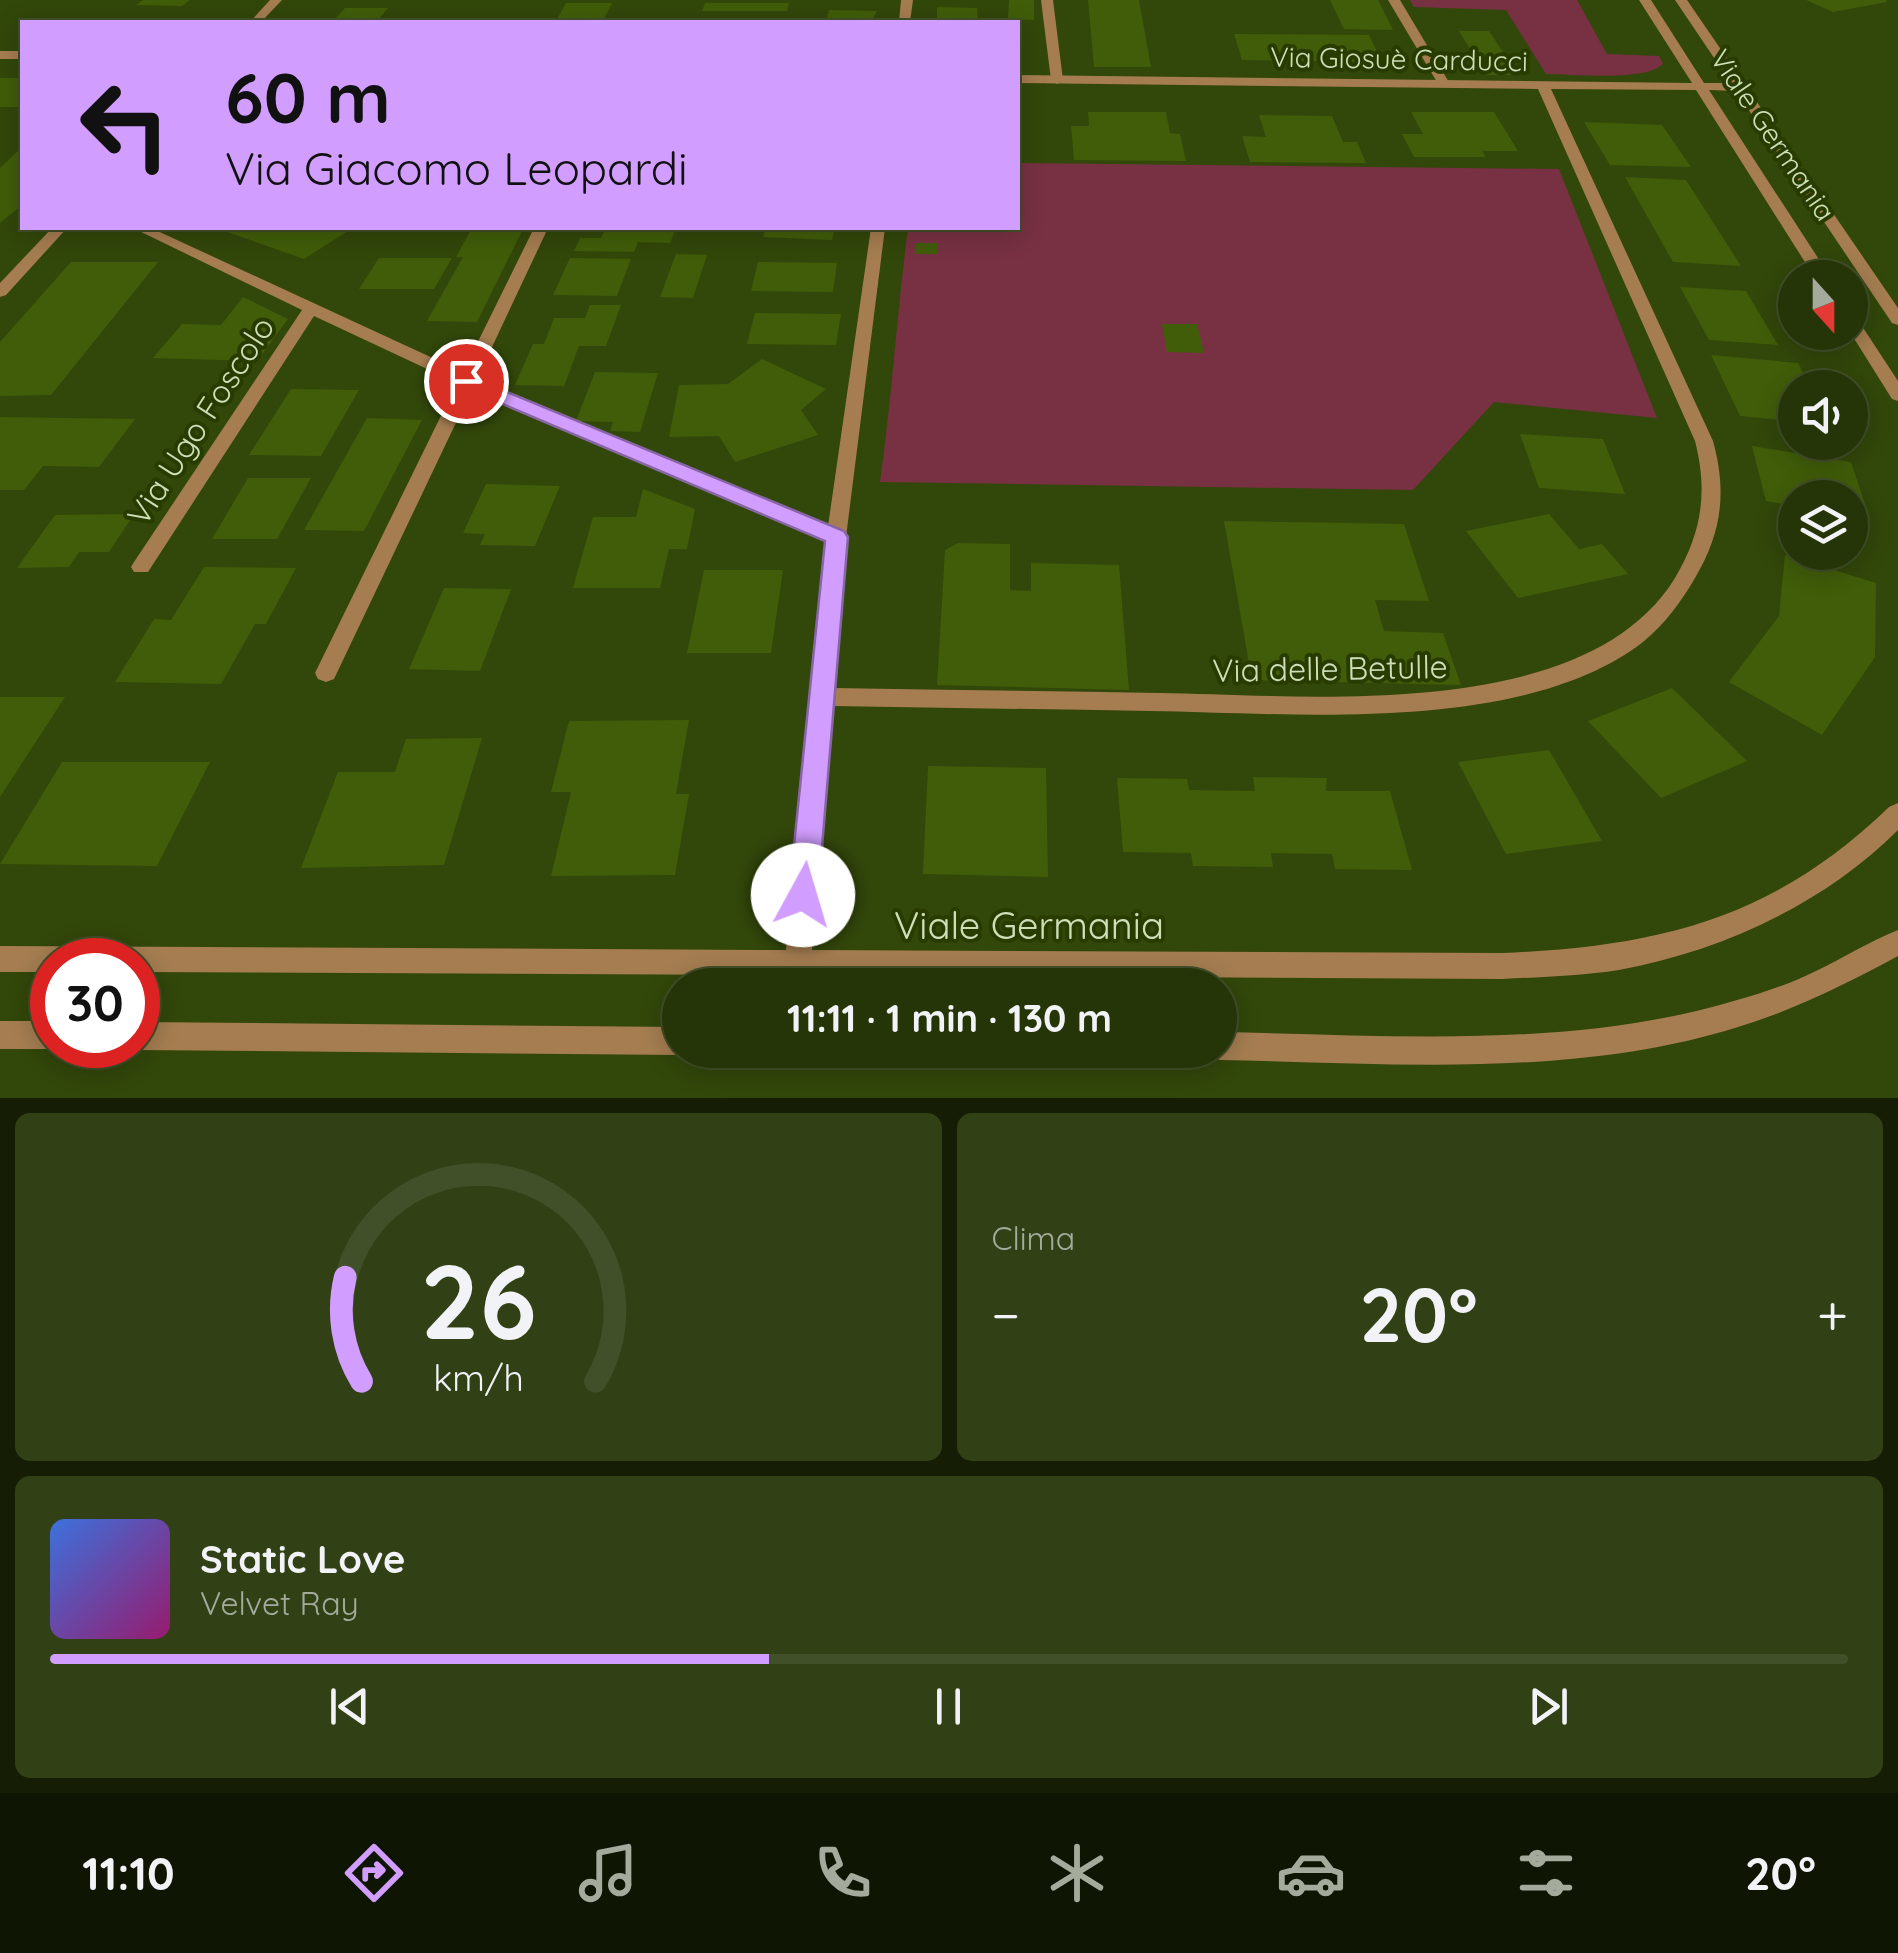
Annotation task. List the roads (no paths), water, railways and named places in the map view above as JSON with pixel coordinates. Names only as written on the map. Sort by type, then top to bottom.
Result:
[{"type":"street","points":[[257,20],[276,0]]},
{"type":"street","points":[[1047,0],[1057,80]]},
{"type":"street","points":[[1394,0],[1444,84]]},
{"type":"street","name":"Viale Germania","points":[[1645,0],[1811,260]]},
{"type":"street","name":"Viale Germania","points":[[1681,0],[1898,320]]},
{"type":"street","name":"Via Giosuè Carducci","points":[[1020,79],[1740,87]]},
{"type":"street","name":"Via delle Betulle","points":[[823,697],[1342,705],[1425,701],[1500,690],[1566,671],[1621,645],[1647,625],[1678,591],[1692,568],[1710,526],[1714,476],[1704,441],[1543,86]]},
{"type":"street","points":[[0,292],[58,230]]},
{"type":"street","points":[[144,230],[466,381],[836,537]]},
{"type":"street","points":[[326,673],[540,230]]},
{"type":"street","points":[[797,968],[836,537],[878,230]]},
{"type":"street","name":"Via Ugo Foscolo","points":[[142,567],[311,308]]},
{"type":"street","points":[[1868,348],[1898,395]]},
{"type":"street","name":"Viale Germania","points":[[1237,969],[1503,966],[1606,958],[1704,933],[1785,898],[1841,865],[1898,814]]},
{"type":"street","points":[[1237,1046],[1554,1046],[1644,1037],[1686,1030],[1797,994],[1898,942]]},
{"type":"street","name":"Viale Germania","points":[[0,959],[662,971]]},
{"type":"street","points":[[0,1035],[30,1036]]},
{"type":"street","points":[[160,1036],[662,1041]]}]
